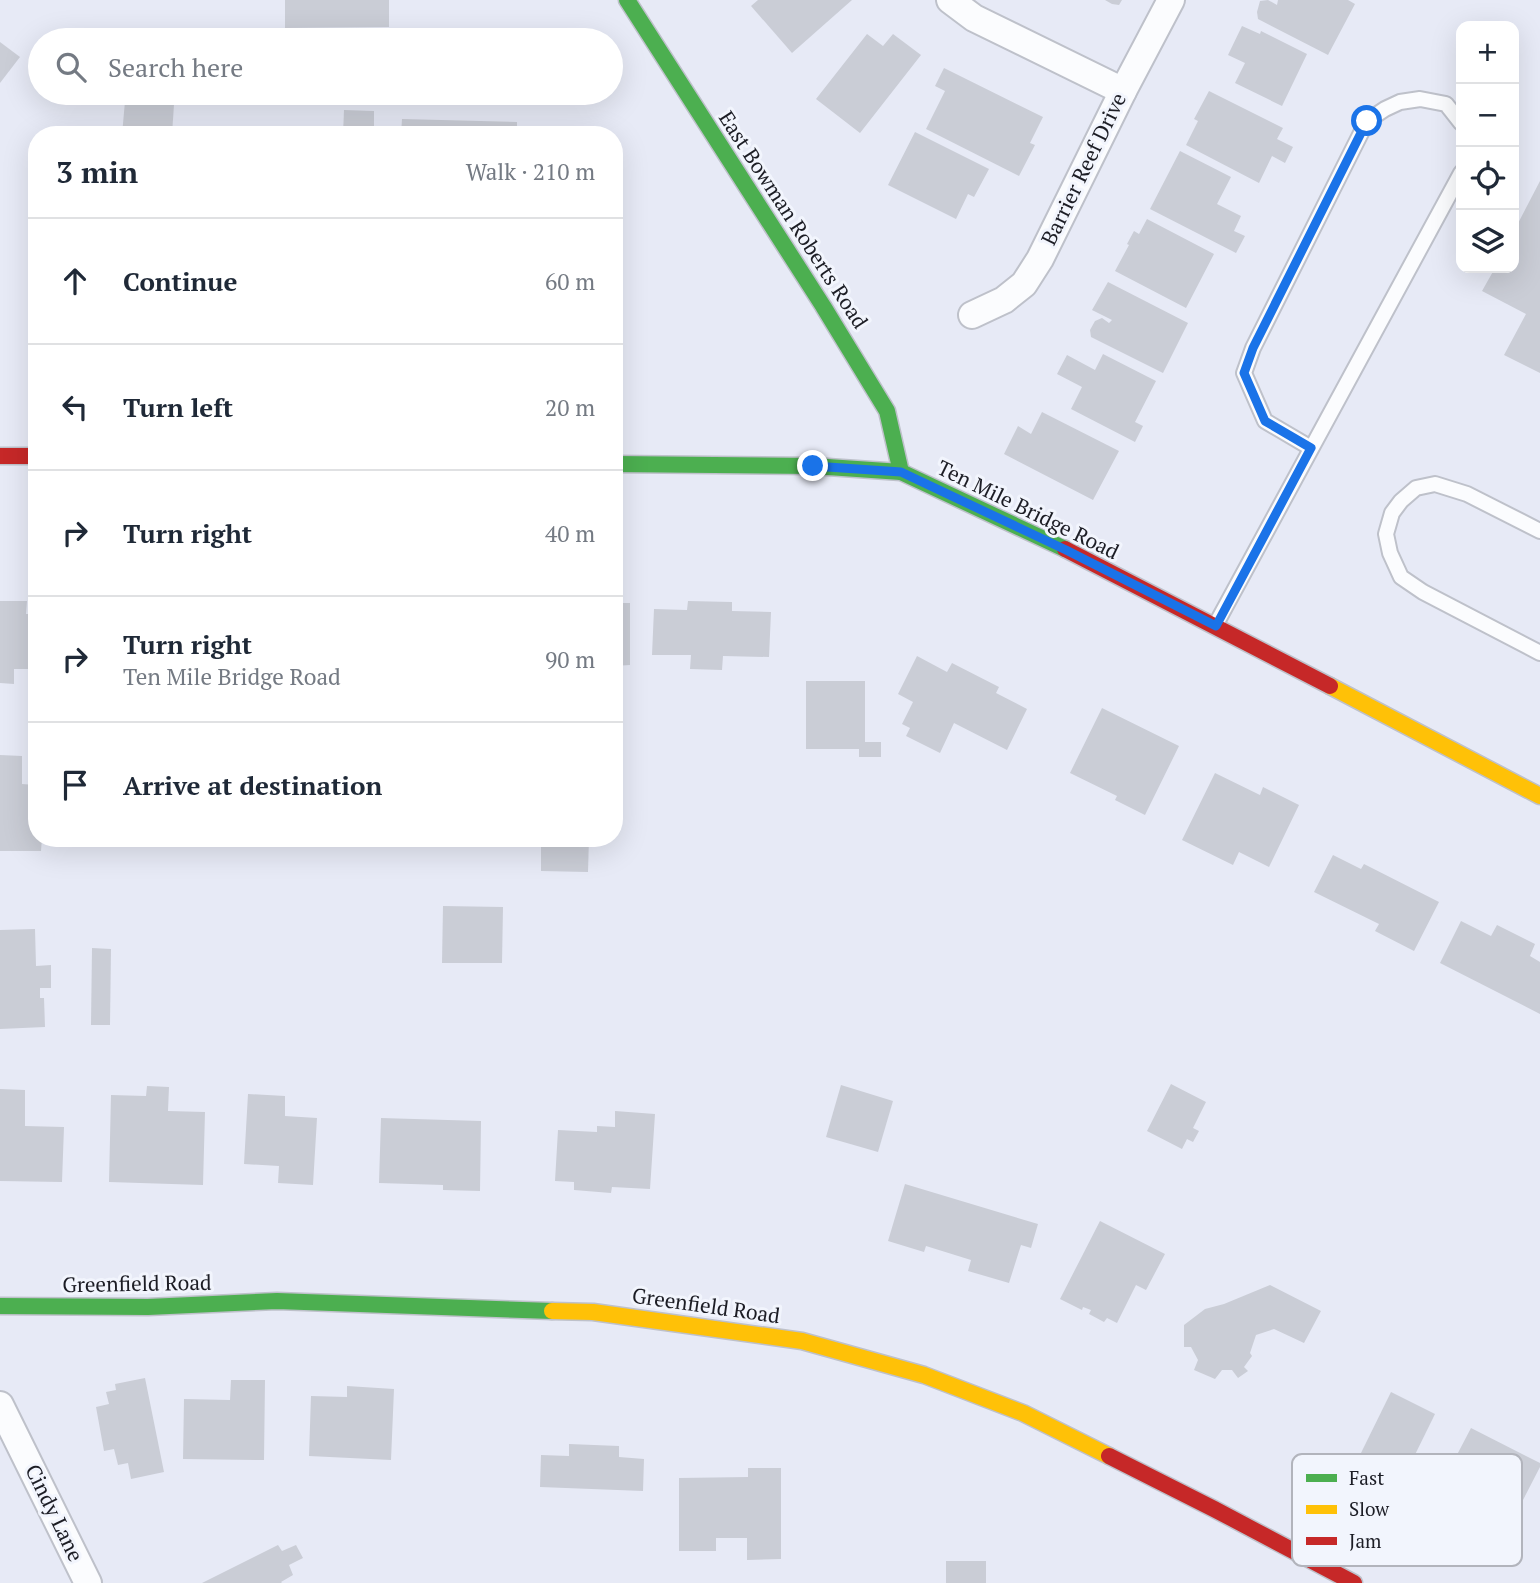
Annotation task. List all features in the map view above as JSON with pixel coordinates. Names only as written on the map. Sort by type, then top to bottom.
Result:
[{"type":"street","name":"East Bowman Roberts Road","points":[[627,0],[816,294],[887,411],[901,472]]},
{"type":"street","points":[[950,0],[975,18],[1122,91]]},
{"type":"street","name":"Barrier Reef Drive","points":[[972,314],[1004,300],[1024,284],[1040,259],[1122,91],[1171,0]]},
{"type":"street","points":[[0,456],[28,456]]},
{"type":"street","name":"Ten Mile Bridge Road","points":[[623,464],[813,466],[901,472],[1066,550],[1216,626],[1540,796]]},
{"type":"street","name":"Greenfield Road","points":[[0,1306],[148,1307],[278,1301],[593,1312],[802,1340],[924,1375],[1023,1413],[1292,1550]]},
{"type":"street","name":"Cindy Lane","points":[[0,1405],[88,1583]]},
{"type":"street","name":"Greenfield Road","points":[[1322,1566],[1354,1583]]},
{"type":"lane","points":[[1311,448],[1265,421],[1244,373],[1253,348],[1367,121],[1400,102],[1420,99],[1446,104],[1456,117]]},
{"type":"lane","points":[[1216,626],[1456,182]]},
{"type":"lane","points":[[1540,531],[1467,494],[1435,484],[1416,488],[1401,501],[1392,513],[1385,534],[1401,577],[1423,592],[1540,653]]},
{"type":"building","points":[[285,0],[389,0],[389,27],[285,28]]},
{"type":"building","points":[[758,0],[852,0],[792,53],[751,6]]},
{"type":"building","points":[[1105,0],[1122,0],[1119,5]]},
{"type":"building","points":[[1268,0],[1277,5],[1278,0],[1348,0],[1355,4],[1328,55],[1258,19],[1260,1]]},
{"type":"building","points":[[1242,26],[1260,34],[1261,31],[1307,54],[1282,106],[1235,83],[1245,63],[1228,55]]},
{"type":"building","points":[[867,34],[883,46],[893,34],[921,55],[860,133],[816,99]]},
{"type":"building","points":[[0,42],[20,57],[0,83]]},
{"type":"building","points":[[944,68],[1043,117],[1030,143],[1035,145],[1019,176],[926,129],[945,91],[935,86]]},
{"type":"building","points":[[1209,91],[1283,128],[1277,139],[1293,147],[1285,163],[1272,156],[1259,183],[1186,145],[1198,121],[1194,119]]},
{"type":"building","points":[[125,105],[174,105],[173,126],[123,126]]},
{"type":"building","points":[[344,110],[374,111],[374,126],[343,126]]},
{"type":"building","points":[[402,119],[517,122],[517,126],[402,126]]},
{"type":"building","points":[[915,132],[989,169],[974,197],[968,194],[956,219],[888,185]]},
{"type":"building","points":[[1180,151],[1231,177],[1217,204],[1241,216],[1234,231],[1245,236],[1236,253],[1150,209]]},
{"type":"building","points":[[1540,181],[1540,373],[1504,355],[1526,314],[1482,291],[1492,273],[1519,273],[1519,221]]},
{"type":"building","points":[[1147,219],[1214,254],[1186,308],[1115,271],[1134,231],[1139,234]]},
{"type":"building","points":[[1108,282],[1188,323],[1163,373],[1091,337],[1090,330],[1095,321],[1102,318],[1109,323],[1112,320],[1092,310]]},
{"type":"building","points":[[1103,354],[1156,381],[1135,422],[1143,426],[1135,442],[1071,409],[1082,387],[1057,374],[1067,355],[1095,370]]},
{"type":"building","points":[[1042,412],[1119,451],[1093,500],[1004,454],[1018,426],[1031,434]]},
{"type":"building","points":[[0,601],[27,601],[28,669],[14,669],[14,684],[0,683]]},
{"type":"building","points":[[688,601],[732,602],[732,611],[771,612],[769,657],[723,656],[722,670],[690,669],[691,655],[652,655],[654,609],[687,610]]},
{"type":"building","points":[[623,603],[630,603],[630,665],[623,665]]},
{"type":"building","points":[[917,656],[947,672],[952,663],[999,687],[996,693],[1027,709],[1007,750],[954,723],[940,753],[906,736],[910,728],[902,724],[913,702],[898,694]]},
{"type":"building","points":[[806,681],[865,681],[865,742],[881,742],[881,757],[859,757],[859,749],[806,749]]},
{"type":"building","points":[[1102,708],[1179,746],[1145,815],[1115,800],[1117,796],[1070,773]]},
{"type":"building","points":[[0,755],[22,756],[22,784],[28,784],[28,847],[41,847],[41,851],[0,851]]},
{"type":"building","points":[[1215,773],[1260,795],[1263,787],[1299,805],[1269,867],[1239,852],[1233,865],[1182,840]]},
{"type":"building","points":[[541,847],[589,847],[588,872],[541,871]]},
{"type":"building","points":[[1333,855],[1361,869],[1364,864],[1439,902],[1414,951],[1375,931],[1379,924],[1314,892]]},
{"type":"building","points":[[443,906],[503,907],[502,963],[442,963]]},
{"type":"building","points":[[1461,921],[1491,936],[1497,925],[1535,944],[1530,956],[1540,962],[1540,1014],[1440,963]]},
{"type":"building","points":[[35,929],[36,966],[51,965],[51,988],[40,988],[40,998],[44,998],[45,1027],[0,1029],[0,930]]},
{"type":"building","points":[[92,948],[111,949],[110,1025],[91,1025]]},
{"type":"building","points":[[1171,1084],[1206,1102],[1193,1128],[1199,1131],[1193,1142],[1187,1139],[1182,1149],[1147,1131]]},
{"type":"building","points":[[841,1085],[893,1101],[878,1152],[826,1137]]},
{"type":"building","points":[[147,1086],[169,1087],[168,1111],[205,1112],[203,1185],[109,1182],[111,1095],[146,1096]]},
{"type":"building","points":[[0,1089],[25,1090],[25,1126],[64,1127],[62,1182],[0,1181]]},
{"type":"building","points":[[248,1094],[285,1096],[285,1116],[317,1118],[313,1185],[278,1183],[279,1166],[244,1164]]},
{"type":"building","points":[[615,1111],[655,1114],[650,1189],[612,1187],[611,1193],[574,1190],[574,1182],[555,1181],[558,1130],[597,1132],[597,1126],[615,1127]]},
{"type":"building","points":[[381,1118],[481,1121],[480,1191],[443,1190],[443,1185],[379,1183]]},
{"type":"building","points":[[905,1184],[1038,1224],[1031,1248],[1021,1245],[1009,1283],[968,1271],[971,1260],[926,1246],[924,1252],[888,1241]]},
{"type":"building","points":[[1100,1221],[1165,1254],[1146,1290],[1136,1285],[1117,1323],[1107,1318],[1104,1322],[1089,1314],[1091,1310],[1083,1307],[1082,1310],[1060,1299]]},
{"type":"building","points":[[1270,1285],[1321,1311],[1304,1343],[1274,1329],[1256,1335],[1250,1353],[1252,1356],[1244,1367],[1248,1371],[1238,1378],[1232,1370],[1222,1370],[1215,1379],[1194,1370],[1198,1360],[1191,1347],[1184,1347],[1184,1325],[1205,1309]]},
{"type":"building","points":[[145,1378],[164,1472],[131,1479],[128,1463],[118,1465],[114,1449],[104,1451],[96,1407],[109,1404],[106,1392],[116,1390],[115,1384]]},
{"type":"building","points":[[231,1380],[265,1380],[264,1460],[183,1459],[184,1399],[230,1400]]},
{"type":"building","points":[[347,1386],[394,1389],[391,1460],[309,1456],[311,1396],[347,1397]]},
{"type":"building","points":[[1391,1392],[1435,1414],[1415,1454],[1360,1454]]},
{"type":"building","points":[[1471,1428],[1540,1463],[1540,1467],[1523,1500],[1522,1454],[1457,1454]]},
{"type":"building","points":[[569,1444],[619,1446],[619,1457],[644,1459],[643,1491],[540,1487],[541,1455],[569,1456]]},
{"type":"building","points":[[748,1468],[781,1468],[781,1559],[747,1560],[747,1538],[716,1538],[716,1551],[679,1551],[679,1478],[748,1477]]},
{"type":"building","points":[[278,1545],[282,1551],[296,1545],[303,1558],[289,1565],[293,1575],[282,1583],[202,1583]]},
{"type":"building","points":[[946,1561],[986,1561],[986,1583],[946,1583]]},
{"type":"traffic: fast","points":[[627,0],[887,411],[901,472]]},
{"type":"traffic: fast","points":[[623,464],[813,466],[901,472],[1065,549]]},
{"type":"traffic: fast","points":[[0,1306],[148,1307],[277,1301],[552,1311]]},
{"type":"traffic: slow","points":[[1330,686],[1540,796]]},
{"type":"traffic: slow","points":[[552,1311],[593,1312],[802,1341],[924,1375],[1023,1413],[1109,1456]]},
{"type":"traffic: jam","points":[[0,456],[28,456]]},
{"type":"traffic: jam","points":[[1065,549],[1330,686]]},
{"type":"traffic: jam","points":[[1109,1456],[1292,1550]]},
{"type":"traffic: jam","points":[[1322,1566],[1354,1583]]},
{"type":"route","points":[[813,466],[901,472],[1066,550],[1216,626],[1311,448],[1265,421],[1244,373],[1253,348],[1367,121]]}]
